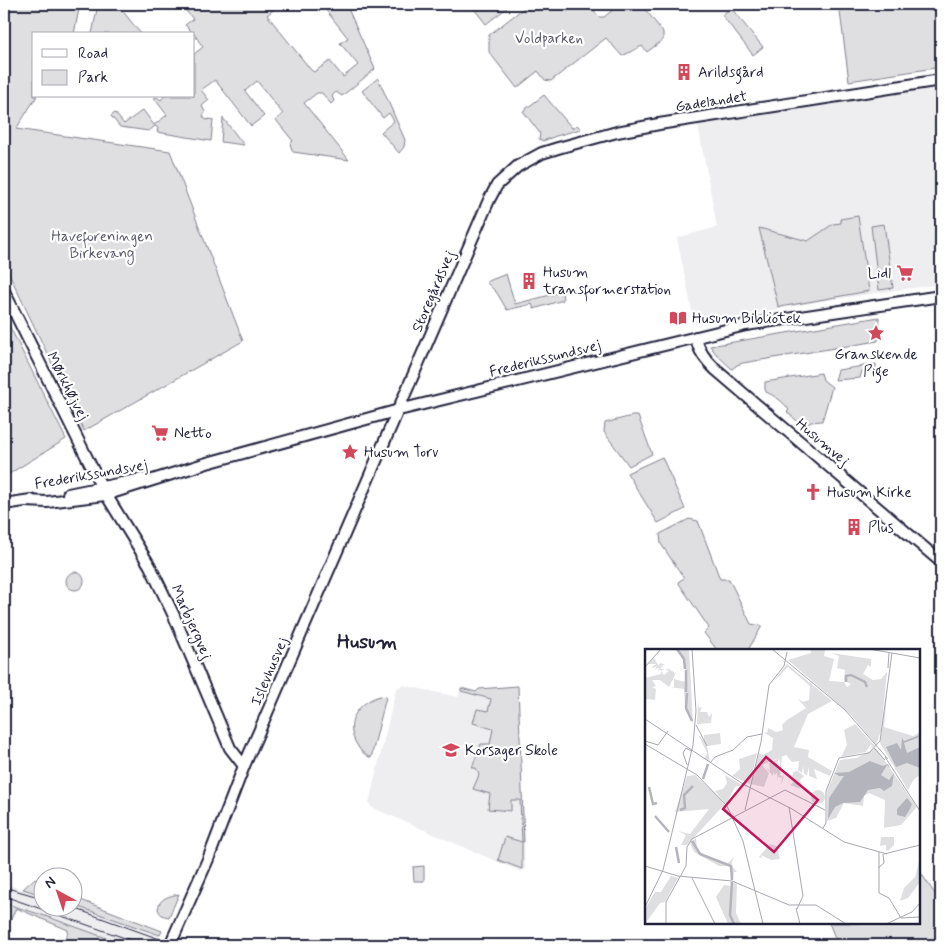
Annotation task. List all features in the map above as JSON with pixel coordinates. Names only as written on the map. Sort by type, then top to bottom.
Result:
[{"type":"street","name":"Gadelandet","points":[[497,185],[518,166],[542,153],[617,132],[941,80]]},
{"type":"street","name":"Storegårdsvej","points":[[399,410],[497,185]]},
{"type":"street","name":"Mørkhøjvej","points":[[4,291],[104,491]]},
{"type":"street","name":"Frederikssundsvej","points":[[4,504],[26,501],[47,502],[136,486],[162,476],[399,410],[746,325],[941,296]]},
{"type":"street","name":"Husumvej","points":[[696,337],[697,346],[704,358],[716,370],[941,562]]},
{"type":"street","name":"Islevhusvej","points":[[172,941],[209,857],[244,766],[367,479],[399,410]]},
{"type":"street","name":"Marbjergvej","points":[[104,491],[150,566],[174,616],[230,748],[244,766]]},
{"type":"shaded area","points":[[941,88],[941,284],[821,301],[695,325],[677,238],[717,227],[697,120]]},
{"type":"shaded area","name":"Korsager Skole","points":[[402,685],[458,697],[461,688],[476,692],[479,689],[518,686],[525,869],[521,872],[371,807],[369,803],[396,689]]},
{"type":"shaded area","points":[[4,884],[32,892],[32,912],[4,903]]},
{"type":"shaded area","points":[[82,908],[160,935],[156,945],[126,945],[45,916],[82,916]]},
{"type":"green space","name":"Haveforeningen Birkevang","points":[[4,4],[80,4],[74,32],[32,32],[32,98],[36,98],[16,129],[170,151],[243,341],[84,431],[4,263]]},
{"type":"green space","points":[[98,4],[117,4],[139,32],[92,32]]},
{"type":"green space","points":[[180,4],[281,4],[267,15],[311,70],[314,72],[330,61],[343,77],[358,65],[340,43],[348,38],[321,4],[346,4],[375,69],[342,96],[336,92],[332,96],[334,101],[331,104],[322,93],[317,93],[304,103],[349,160],[293,152],[290,144],[293,141],[276,120],[283,114],[257,81],[245,91],[264,116],[251,126],[215,80],[201,90],[209,100],[202,106],[205,112],[203,116],[206,120],[213,120],[211,141],[157,132],[158,128],[155,126],[149,131],[120,127],[111,116],[115,113],[124,124],[143,110],[154,125],[167,115],[154,98],[161,100],[162,98],[195,98],[195,53],[203,47],[195,35],[195,32],[192,32],[185,25],[193,19]]},
{"type":"green space","name":"Voldparken","points":[[470,4],[512,4],[486,24]]},
{"type":"green space","name":"Voldparken","points":[[529,4],[603,4],[594,11],[599,17],[604,17],[620,4],[641,4],[663,32],[663,40],[647,52],[642,46],[622,56],[606,38],[551,81],[545,80],[538,71],[517,88],[489,52],[489,35]]},
{"type":"green space","points":[[839,4],[941,4],[941,56],[936,57],[935,68],[849,81]]},
{"type":"green space","points":[[731,8],[763,47],[753,55],[722,15]]},
{"type":"green space","points":[[378,78],[405,140],[404,147],[399,153],[381,132],[394,121],[389,113],[383,118],[362,91]]},
{"type":"green space","points":[[544,95],[572,128],[577,125],[581,129],[543,141],[539,139],[539,132],[523,111]]},
{"type":"green space","points":[[223,118],[244,145],[221,142]]},
{"type":"green space","points":[[858,216],[869,291],[778,306],[759,228],[808,241],[833,224],[841,223],[840,219]]},
{"type":"green space","points":[[884,224],[893,288],[879,290],[871,226]]},
{"type":"green space","points":[[506,274],[515,304],[562,292],[563,300],[534,309],[532,304],[507,310],[497,293],[486,282]]},
{"type":"green space","points":[[4,315],[66,439],[4,477]]},
{"type":"green space","points":[[879,317],[878,341],[743,363],[732,369],[710,346]]},
{"type":"green space","points":[[876,364],[876,371],[862,371],[860,378],[835,380],[838,370]]},
{"type":"green space","points":[[821,373],[823,380],[832,387],[822,421],[811,422],[804,427],[787,412],[789,410],[785,404],[766,392],[765,389],[765,382]]},
{"type":"green space","points":[[638,416],[652,454],[629,466],[604,432],[605,423]]},
{"type":"green space","points":[[662,457],[685,509],[658,523],[627,473]]},
{"type":"green space","points":[[689,519],[698,521],[720,579],[729,579],[751,624],[762,626],[749,649],[716,649],[704,633],[709,628],[678,582],[684,578],[661,544],[660,534]]},
{"type":"green space","points":[[75,572],[81,575],[84,581],[81,587],[75,590],[69,587],[66,581],[69,575]]},
{"type":"green space","points":[[518,686],[524,842],[522,841],[520,800],[511,800],[511,811],[488,809],[490,794],[473,789],[479,775],[476,768],[472,768],[481,744],[490,744],[493,729],[473,723],[477,709],[488,711],[491,699],[461,691],[461,688],[476,692],[479,689]]},
{"type":"green space","points":[[380,696],[386,697],[371,758],[363,753],[357,745],[353,737],[352,721],[359,708]]},
{"type":"green space","points":[[505,837],[522,842],[522,869],[498,860]]},
{"type":"green space","points":[[424,866],[424,881],[414,881],[413,867]]},
{"type":"green space","points":[[920,872],[941,903],[939,911],[941,914],[941,945],[838,945],[829,924],[920,924]]},
{"type":"green space","points":[[32,881],[32,892],[23,889]]},
{"type":"green space","points":[[179,894],[169,917],[163,916],[158,909],[160,902],[168,897]]},
{"type":"green space","points":[[82,900],[162,931],[160,935],[82,908]]},
{"type":"green space","points":[[4,903],[32,912],[32,915],[16,908],[4,935]]},
{"type":"green space","points":[[35,916],[48,917],[126,945],[66,941],[68,930]]},
{"type":"tram line","points":[[4,887],[32,895]]},
{"type":"tram line","points":[[4,896],[145,945]]},
{"type":"tram line","points":[[82,911],[176,945]]},
{"type":"place","name":"Arildsgård","points":[[684,72]]},
{"type":"place","name":"Lidl","points":[[905,273]]},
{"type":"place","name":"Husum transformerstation","points":[[529,281]]},
{"type":"place","name":"Husum Bibliotek","points":[[678,318]]},
{"type":"place","name":"Granskende Pige","points":[[876,333]]},
{"type":"place","name":"Netto","points":[[160,433]]},
{"type":"place","name":"Husum Torv","points":[[350,452]]},
{"type":"place","name":"Husum Kirke","points":[[813,492]]},
{"type":"place","name":"Plus","points":[[854,527]]},
{"type":"place","name":"Korsager Skole","points":[[451,750]]},
{"type":"district","name":"Husum","points":[[367,641]]}]
